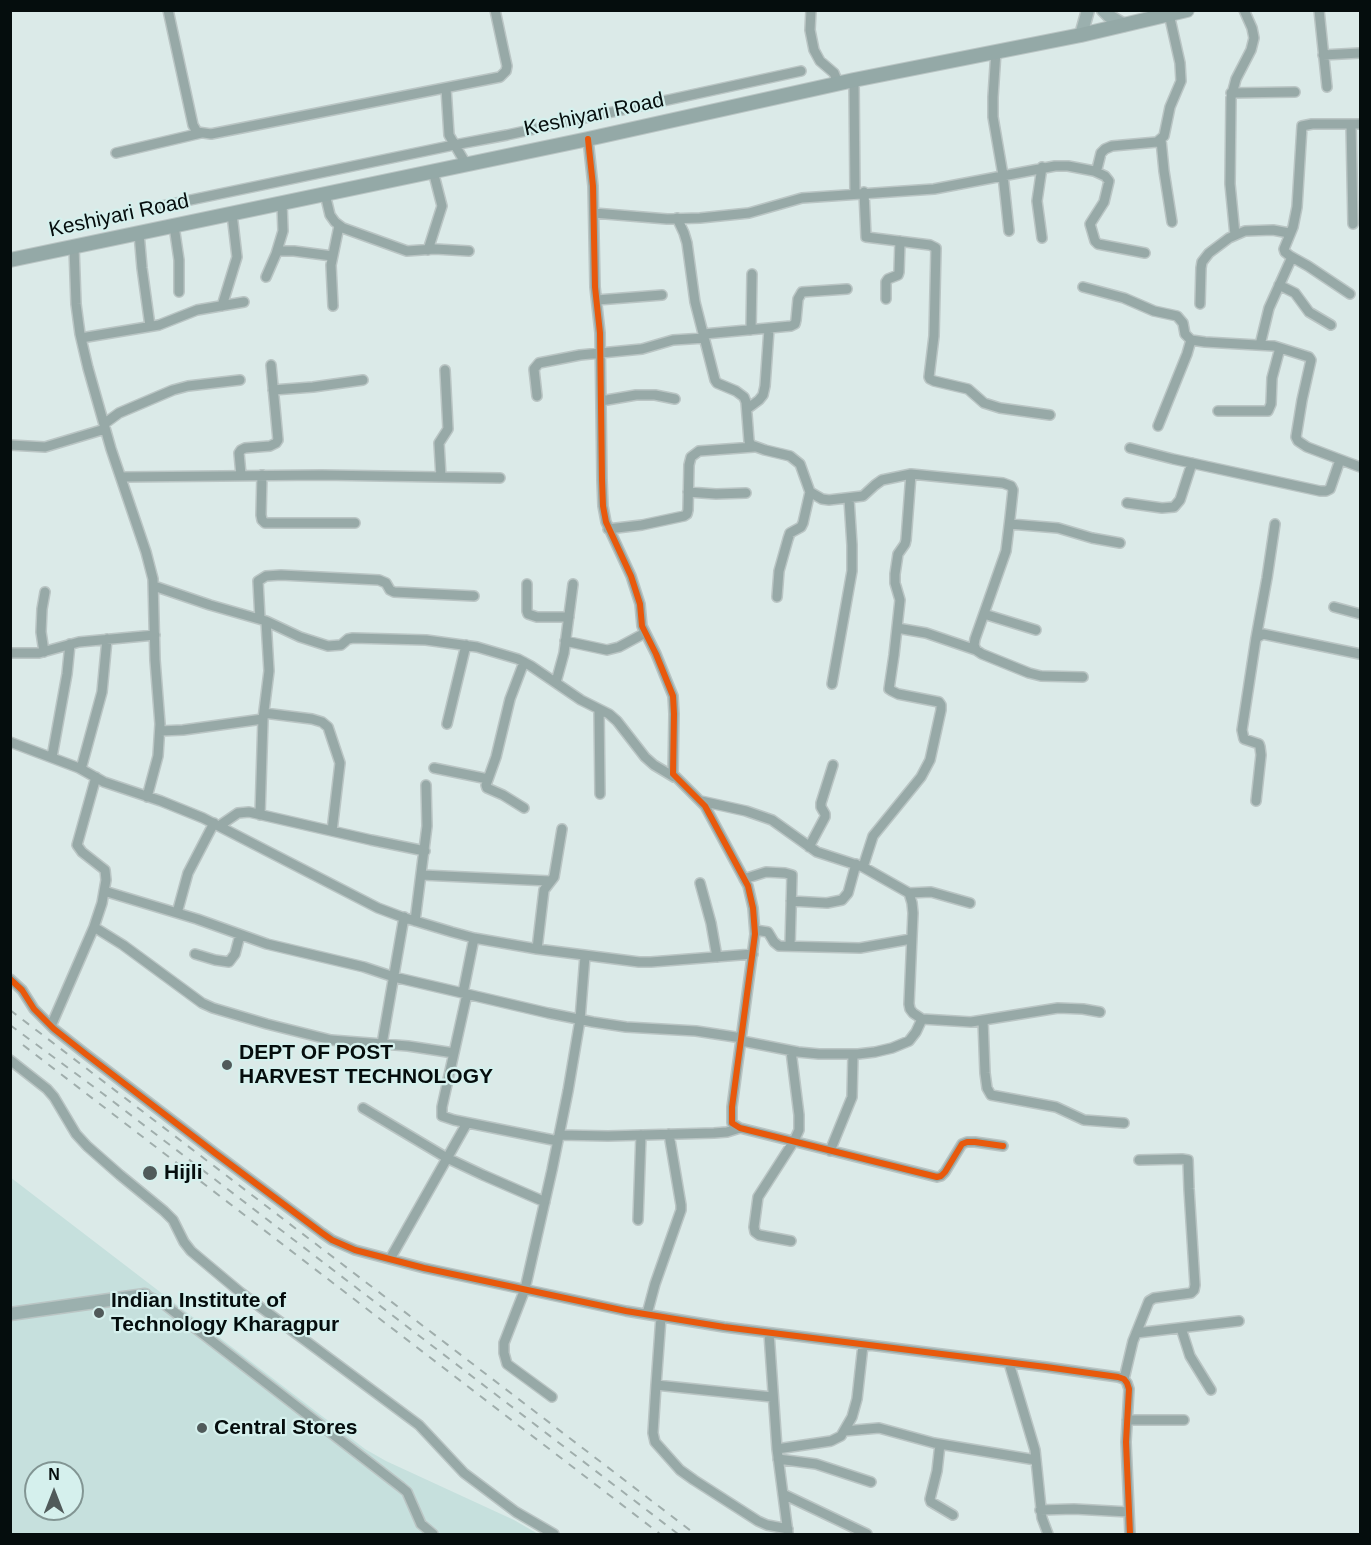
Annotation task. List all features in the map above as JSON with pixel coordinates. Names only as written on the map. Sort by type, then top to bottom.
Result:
[{"type":"main road","name":"Keshiyari Road","points":[[10,260],[1187,10]]},
{"type":"street","points":[[168,10],[194,129],[201,133]]},
{"type":"street","points":[[116,153],[201,133],[215,133],[497,78],[504,75],[507,66],[495,10]]},
{"type":"street","points":[[811,10],[810,30],[814,50],[820,61],[834,73],[838,84]]},
{"type":"street","points":[[1081,34],[1088,10]]},
{"type":"street","points":[[1103,10],[1124,25]]},
{"type":"street","points":[[1235,235],[1230,184],[1232,93],[1254,38],[1244,10]]},
{"type":"street","points":[[1319,10],[1327,87]]},
{"type":"street","points":[[1094,171],[1105,149],[1112,146],[1157,142],[1164,136],[1170,107],[1180,81],[1180,63],[1169,14]]},
{"type":"street","points":[[996,51],[993,117],[1003,175],[1009,231]]},
{"type":"street","points":[[1323,55],[1360,53]]},
{"type":"street","points":[[152,208],[507,135],[801,71]]},
{"type":"street","points":[[854,80],[860,193],[866,237],[930,245],[936,248],[934,336],[930,379],[968,389],[984,403],[1000,408],[1050,415]]},
{"type":"street","points":[[446,88],[449,135],[466,164]]},
{"type":"street","points":[[1232,93],[1295,92]]},
{"type":"street","points":[[1350,294],[1292,257],[1284,249],[1299,198],[1302,126],[1356,124],[1353,224]]},
{"type":"street","points":[[588,139],[593,186],[594,258],[599,315],[603,506],[608,530],[631,576],[640,604],[641,623],[673,696],[672,770],[674,777]]},
{"type":"street","points":[[1161,140],[1172,222]]},
{"type":"street","points":[[594,213],[632,217],[700,218],[749,213],[802,198],[934,189],[1042,167],[1068,166],[1094,171],[1105,176],[1109,181],[1104,202],[1090,224],[1095,241],[1098,244],[1145,253]]},
{"type":"street","points":[[1042,167],[1037,201],[1042,238]]},
{"type":"street","points":[[428,250],[442,206],[433,171]]},
{"type":"street","points":[[325,194],[330,214],[339,226],[402,250],[469,251]]},
{"type":"street","points":[[266,277],[283,231],[282,203]]},
{"type":"street","points":[[222,306],[237,257],[232,214]]},
{"type":"street","points":[[677,218],[687,243],[694,302],[715,380],[720,385],[741,393],[746,402],[749,441],[754,447]]},
{"type":"street","points":[[174,226],[179,292]]},
{"type":"street","points":[[333,306],[332,256],[339,226]]},
{"type":"street","points":[[1200,304],[1202,262],[1209,253],[1229,238],[1245,231],[1280,230],[1290,233]]},
{"type":"street","points":[[139,233],[150,326]]},
{"type":"street","points":[[886,299],[886,282],[899,272],[900,241]]},
{"type":"street","points":[[74,247],[76,304],[81,338],[105,427],[152,570],[160,731],[158,756],[147,797]]},
{"type":"street","points":[[277,250],[294,250],[332,256]]},
{"type":"street","points":[[1260,345],[1269,308],[1292,257]]},
{"type":"street","points":[[751,330],[752,274]]},
{"type":"street","points":[[1279,285],[1295,293],[1309,312],[1331,325]]},
{"type":"street","points":[[1083,287],[1124,298],[1154,311],[1177,316],[1183,322],[1185,334],[1191,340],[1260,345],[1280,348],[1309,357],[1311,360],[1296,437],[1307,447],[1360,466]]},
{"type":"street","points":[[537,396],[534,369],[539,363],[642,349],[673,340],[785,327],[795,324],[798,300],[802,292],[847,289]]},
{"type":"street","points":[[597,300],[662,295]]},
{"type":"street","points":[[81,338],[165,323],[197,310],[244,302]]},
{"type":"street","points":[[747,409],[763,395],[769,329]]},
{"type":"street","points":[[1158,426],[1191,340]]},
{"type":"street","points":[[1218,411],[1268,411],[1271,404],[1271,384],[1280,348]]},
{"type":"street","points":[[241,475],[239,453],[241,450],[270,446],[278,440],[271,365]]},
{"type":"street","points":[[441,477],[439,443],[448,429],[445,370]]},
{"type":"street","points":[[10,445],[45,447],[105,427],[119,413],[173,390],[240,380]]},
{"type":"street","points":[[273,390],[363,380]]},
{"type":"street","points":[[601,401],[636,395],[675,399]]},
{"type":"street","points":[[608,530],[680,518],[687,514],[689,460],[694,453],[754,447],[790,456],[800,464],[810,492],[803,523],[801,527],[790,533],[788,539],[779,571],[777,597]]},
{"type":"street","points":[[1131,448],[1326,491],[1330,489],[1340,460]]},
{"type":"street","points":[[1127,503],[1162,508],[1174,507],[1180,500],[1192,463]]},
{"type":"street","points":[[810,492],[822,499],[849,499],[863,496],[882,480],[911,474],[1011,486],[1010,524],[1003,562],[975,639],[976,650]]},
{"type":"street","points":[[791,901],[827,903],[842,900],[848,893],[873,836],[923,774],[930,760],[941,705],[934,700],[889,689],[900,600],[896,589],[895,574],[898,554],[906,540],[911,474]]},
{"type":"street","points":[[121,477],[262,475],[500,478]]},
{"type":"street","points":[[262,475],[261,514],[265,523],[355,523]]},
{"type":"street","points":[[688,492],[746,493]]},
{"type":"street","points":[[832,684],[852,571],[849,499]]},
{"type":"street","points":[[1010,524],[1058,528],[1120,543]]},
{"type":"street","points":[[1256,801],[1260,747],[1258,744],[1244,740],[1242,730],[1275,524]]},
{"type":"street","points":[[260,814],[263,716],[269,671],[258,581],[266,576],[281,575],[379,580],[386,583],[394,592],[474,596]]},
{"type":"street","points":[[527,584],[528,614],[537,618],[569,617]]},
{"type":"street","points":[[556,682],[565,641],[573,584]]},
{"type":"street","points":[[154,586],[263,620],[300,637],[328,646],[341,645],[353,638],[426,640],[495,651],[524,663],[581,700],[609,714],[645,757],[674,777],[701,801],[751,896],[755,930],[731,1119],[735,1126],[937,1177],[945,1172],[962,1144],[975,1142],[1002,1146]]},
{"type":"street","points":[[44,652],[41,622],[45,591]]},
{"type":"street","points":[[1334,607],[1360,614]]},
{"type":"street","points":[[984,614],[1036,630]]},
{"type":"street","points":[[897,628],[926,633],[976,650],[1029,673],[1041,676],[1083,677]]},
{"type":"street","points":[[565,641],[607,650],[619,647],[645,633]]},
{"type":"street","points":[[1256,638],[1263,634],[1360,654]]},
{"type":"street","points":[[10,653],[44,652],[79,642],[155,635]]},
{"type":"street","points":[[81,769],[102,692],[107,639]]},
{"type":"street","points":[[52,757],[70,644]]},
{"type":"street","points":[[447,724],[466,645]]},
{"type":"street","points":[[524,663],[510,699],[496,757],[486,785],[487,788],[524,808]]},
{"type":"street","points":[[599,709],[600,794]]},
{"type":"street","points":[[160,731],[183,730],[263,716],[312,719],[322,722],[328,727],[340,763],[332,831]]},
{"type":"street","points":[[10,742],[81,769],[104,782],[183,809],[275,853],[378,908],[474,938],[585,956],[651,963],[753,954]]},
{"type":"street","points":[[809,846],[825,817],[821,803],[833,765]]},
{"type":"street","points":[[435,768],[488,779]]},
{"type":"street","points":[[51,1026],[94,927],[102,903],[105,870],[82,852],[77,845],[96,777]]},
{"type":"street","points":[[415,921],[428,819],[426,785]]},
{"type":"street","points":[[701,801],[761,815],[823,854],[859,866],[909,893],[932,892],[970,903]]},
{"type":"street","points":[[177,913],[188,873],[216,825],[238,813],[260,814],[425,851]]},
{"type":"street","points":[[537,949],[544,890],[554,877],[562,829]]},
{"type":"street","points":[[744,879],[766,872],[792,875],[790,946]]},
{"type":"street","points":[[422,875],[550,881]]},
{"type":"street","points":[[700,883],[717,957]]},
{"type":"street","points":[[104,891],[267,944],[465,994],[580,1020],[626,1027],[696,1031],[791,1051],[852,1054],[883,1051],[902,1044],[914,1037],[922,1018]]},
{"type":"street","points":[[909,893],[912,903],[909,1004],[910,1009],[922,1018],[972,1022],[1058,1008],[1100,1012]]},
{"type":"street","points":[[382,1044],[404,918]]},
{"type":"street","points":[[94,927],[123,945],[202,1003],[213,1008],[331,1040],[408,1046],[454,1053]]},
{"type":"street","points":[[755,930],[768,932],[776,945],[790,946],[860,948],[911,939]]},
{"type":"street","points":[[195,954],[229,962],[235,954],[240,934]]},
{"type":"street","points":[[474,938],[442,1116],[467,1123],[558,1138],[721,1133],[740,1128]]},
{"type":"street","points":[[552,1397],[511,1367],[505,1359],[504,1344],[525,1289],[545,1202],[580,1020],[585,956]]},
{"type":"street","points":[[10,979],[22,990],[34,1010],[51,1026],[322,1233],[356,1250],[424,1268],[661,1317],[1124,1379],[1129,1389],[1126,1442],[1130,1534]]},
{"type":"street","points":[[983,1020],[985,1073],[987,1088],[992,1095],[1056,1107],[1084,1120],[1124,1123]]},
{"type":"street","points":[[791,1051],[799,1130],[794,1142],[758,1197],[754,1227],[755,1232],[759,1235],[791,1241]]},
{"type":"street","points":[[830,1150],[852,1097],[852,1054]]},
{"type":"street","points":[[10,1060],[54,1097],[76,1134],[87,1146],[173,1220],[191,1251],[240,1292],[419,1425],[465,1473],[516,1512],[554,1534]]},
{"type":"street","points":[[363,1108],[447,1158],[545,1202]]},
{"type":"street","points":[[390,1259],[467,1123]]},
{"type":"street","points":[[647,1314],[681,1210],[669,1134]]},
{"type":"street","points":[[638,1220],[641,1135]]},
{"type":"street","points":[[1124,1379],[1136,1333],[1149,1301],[1154,1298],[1191,1293],[1195,1285],[1188,1160],[1139,1160]]},
{"type":"street","points":[[10,1314],[145,1295],[164,1304],[407,1492],[420,1530],[433,1534]]},
{"type":"street","points":[[661,1317],[654,1442],[680,1470],[749,1516],[788,1532],[777,1454],[769,1333]]},
{"type":"street","points":[[1136,1333],[1239,1321]]},
{"type":"street","points":[[1181,1328],[1190,1356],[1211,1390]]},
{"type":"street","points":[[777,1454],[831,1441],[841,1436],[852,1417],[857,1399],[863,1345]]},
{"type":"street","points":[[1009,1363],[1031,1434],[1036,1460],[1041,1518],[1047,1534]]},
{"type":"street","points":[[656,1385],[772,1397]]},
{"type":"street","points":[[1127,1419],[1184,1420]]},
{"type":"street","points":[[844,1431],[879,1428],[940,1444],[1036,1460]]},
{"type":"street","points":[[940,1444],[937,1471],[930,1499],[931,1502],[953,1515]]},
{"type":"street","points":[[777,1454],[871,1482]]},
{"type":"street","points":[[783,1494],[867,1534]]},
{"type":"street","points":[[1041,1510],[1129,1512]]},
{"type":"shaded area","name":"Indian Institute of Technology Kharagpur","points":[[10,1177],[365,1449],[514,1520],[538,1534],[11,1534]]},
{"type":"railway","points":[[10,1010],[695,1534]]},
{"type":"railway","points":[[10,1025],[678,1534]]},
{"type":"railway","points":[[23,1045],[660,1534]]},
{"type":"cycle path","points":[[588,139],[593,186],[595,287],[600,333],[602,480],[606,522],[631,576],[640,604],[642,626],[673,696],[673,774],[705,806],[748,886],[753,908],[755,934],[732,1107],[732,1123],[740,1128],[937,1177],[945,1172],[962,1144],[975,1142],[1003,1146]]},
{"type":"cycle path","points":[[10,979],[22,990],[34,1009],[54,1029],[87,1055],[322,1233],[355,1250],[424,1268],[626,1311],[724,1327],[1046,1367],[1124,1379],[1129,1389],[1126,1442],[1130,1534]]},
{"type":"place","name":"DEPT OF POST HARVEST TECHNOLOGY","points":[[227,1065]]},
{"type":"place","name":"Hijli","points":[[150,1173]]},
{"type":"place","name":"Indian Institute of Technology Kharagpur","points":[[99,1313]]},
{"type":"place","name":"Central Stores","points":[[202,1428]]}]
